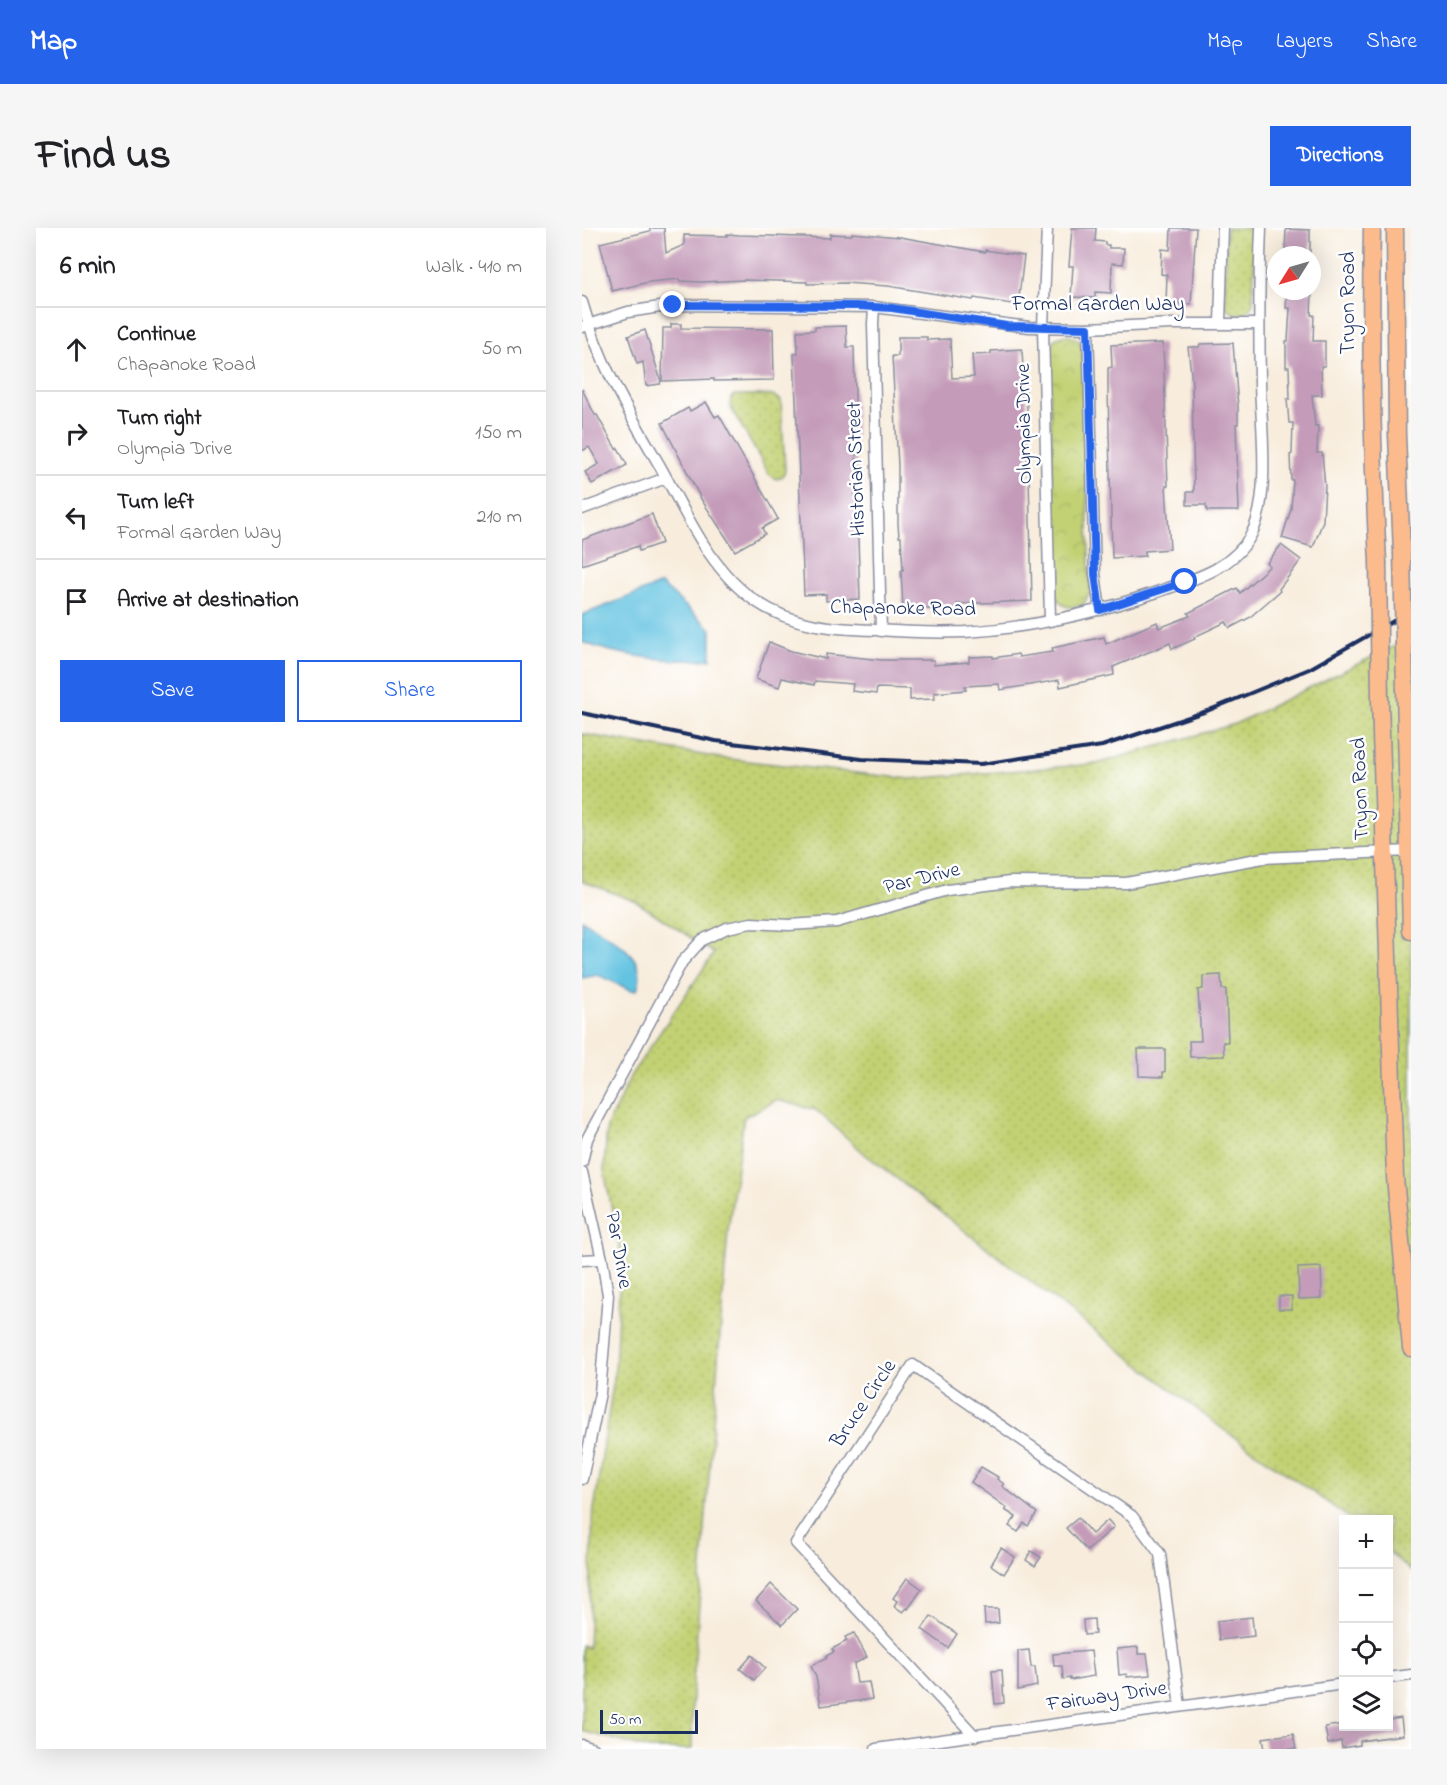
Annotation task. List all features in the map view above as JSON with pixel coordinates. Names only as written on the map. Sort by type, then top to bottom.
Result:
[{"type":"main road","name":"Tryon Road","points":[[1372,228],[1371,377],[1395,1177],[1411,1348]]},
{"type":"main road","points":[[1395,228],[1397,423],[1411,931]]},
{"type":"street","name":"Olympia Drive","points":[[1047,228],[1043,327],[1050,620]]},
{"type":"street","points":[[1220,323],[1223,228]]},
{"type":"street","name":"Chapanoke Road","points":[[582,302],[585,326],[609,377],[666,478],[724,573],[754,600],[769,609],[802,622],[836,628],[967,632],[1100,610],[1185,582],[1214,570],[1233,557],[1249,538],[1258,519],[1263,492],[1259,324],[1261,228]]},
{"type":"street","name":"Formal Garden Way","points":[[585,326],[628,312],[673,305],[874,307],[1007,326],[1088,328],[1220,323],[1259,324]]},
{"type":"street","name":"Historian Street","points":[[874,307],[881,631]]},
{"type":"street","points":[[1088,328],[1095,574],[1100,610]]},
{"type":"street","points":[[582,509],[666,478]]},
{"type":"street","name":"Par Drive","points":[[582,1162],[587,1139],[682,962],[702,940],[727,928],[751,923],[789,925],[837,922],[947,890],[1010,882],[1126,883],[1263,858],[1409,851]]},
{"type":"street","name":"Par Drive","points":[[582,1172],[608,1295],[600,1393],[582,1479]]},
{"type":"street","points":[[582,1260],[602,1259]]},
{"type":"street","name":"Bruce Circle","points":[[975,1736],[795,1543],[913,1365],[1132,1516],[1160,1554],[1180,1706]]},
{"type":"street","points":[[1393,1678],[1411,1676]]},
{"type":"street","name":"Fairway Drive","points":[[876,1749],[1339,1685]]},
{"type":"street","points":[[582,1745],[594,1749]]},
{"type":"green space","points":[[1226,228],[1255,228],[1253,303],[1244,314],[1236,314],[1225,305]]},
{"type":"green space","points":[[1066,335],[1078,339],[1083,350],[1090,593],[1083,605],[1074,607],[1063,605],[1055,594],[1049,347],[1055,339]]},
{"type":"green space","points":[[734,395],[773,395],[781,400],[785,470],[781,477],[776,479],[769,474],[730,406]]},
{"type":"green space","points":[[1411,638],[1411,1571],[1393,1555],[1393,1515],[1345,1515],[1224,1430],[866,1155],[816,1110],[777,1100],[744,1117],[728,1231],[692,1695],[692,1749],[649,1749],[582,1731],[582,1645],[588,1648],[593,1516],[615,1371],[621,1254],[604,1171],[607,1127],[631,1075],[714,953],[637,902],[582,881],[582,734],[720,758],[911,779],[1096,764],[1235,724]]},
{"type":"water","points":[[661,584],[711,629],[711,659],[680,660],[646,657],[612,651],[582,642],[582,615]]},
{"type":"water","points":[[582,919],[613,939],[632,956],[638,966],[640,977],[637,990],[631,990],[598,975],[582,978]]},
{"type":"building","points":[[650,228],[664,228],[666,253],[684,245],[684,235],[727,236],[727,234],[830,238],[830,234],[852,235],[852,233],[900,237],[985,252],[985,250],[1024,256],[1018,305],[888,286],[845,283],[807,284],[807,282],[744,280],[701,282],[680,281],[680,279],[649,282],[612,291],[600,243],[650,231]]},
{"type":"building","points":[[1072,228],[1096,228],[1095,241],[1105,242],[1109,248],[1124,248],[1123,264],[1112,263],[1111,293],[1095,292],[1095,298],[1071,297],[1073,266],[1069,266]]},
{"type":"building","points":[[1171,228],[1196,228],[1191,304],[1166,303],[1167,275],[1161,274],[1162,249],[1170,250]]},
{"type":"building","points":[[1286,229],[1310,230],[1310,246],[1285,246]]},
{"type":"building","points":[[1286,300],[1312,300],[1311,315],[1314,315],[1313,341],[1325,341],[1325,366],[1321,366],[1322,395],[1312,395],[1315,426],[1318,426],[1317,453],[1322,453],[1325,486],[1323,521],[1313,547],[1282,538],[1291,509],[1293,480],[1291,480],[1290,455],[1292,454],[1293,423],[1289,423],[1287,399],[1290,399],[1289,367],[1286,367],[1290,308],[1286,308]]},
{"type":"building","points":[[671,324],[681,324],[681,328],[773,329],[774,380],[662,381],[663,328],[671,328]]},
{"type":"building","points":[[846,326],[847,347],[854,347],[857,492],[855,492],[855,518],[857,518],[860,599],[826,601],[826,594],[804,595],[794,354],[798,353],[797,331],[815,330],[815,327]]},
{"type":"building","points":[[645,330],[660,384],[646,386],[643,362],[637,364],[628,336]]},
{"type":"building","points":[[898,337],[927,337],[927,340],[950,339],[952,378],[974,377],[972,355],[1022,349],[1027,409],[1032,601],[957,604],[957,609],[903,609],[892,356],[898,356]]},
{"type":"building","points":[[1163,343],[1168,486],[1166,486],[1170,549],[1145,551],[1145,556],[1112,558],[1108,390],[1108,368],[1112,367],[1111,345]]},
{"type":"building","points":[[1233,343],[1238,407],[1238,424],[1236,424],[1239,511],[1207,511],[1206,505],[1187,505],[1187,492],[1194,492],[1192,383],[1188,347],[1199,347],[1200,344]]},
{"type":"building","points":[[582,389],[595,415],[627,465],[592,484],[585,472],[599,464],[589,447],[582,451]]},
{"type":"building","points":[[706,402],[715,417],[719,415],[778,519],[762,528],[765,534],[735,551],[701,499],[662,423],[688,408],[690,411]]},
{"type":"building","points":[[652,514],[662,543],[639,551],[638,546],[582,565],[582,540]]},
{"type":"building","points":[[1281,545],[1301,560],[1279,589],[1280,591],[1249,618],[1230,628],[1226,622],[1172,649],[1170,643],[1113,667],[1114,675],[1060,687],[1059,680],[1000,690],[999,684],[965,686],[966,690],[934,693],[935,699],[910,700],[910,689],[877,688],[876,694],[852,691],[853,684],[815,681],[814,685],[782,678],[779,687],[756,679],[769,642],[791,651],[826,659],[826,654],[882,660],[934,660],[934,665],[969,662],[969,657],[993,656],[993,658],[1018,654],[1019,657],[1053,652],[1052,648],[1104,637],[1106,644],[1157,622],[1159,628],[1190,616],[1188,613],[1237,588],[1240,593],[1270,566],[1267,563]]},
{"type":"building","points":[[1221,975],[1222,989],[1226,989],[1228,1042],[1223,1042],[1224,1056],[1190,1057],[1189,1041],[1201,1041],[1198,990],[1203,989],[1203,976]]},
{"type":"building","points":[[1138,1049],[1165,1049],[1163,1077],[1139,1076]]},
{"type":"building","points":[[1321,1267],[1322,1298],[1299,1299],[1298,1268]]},
{"type":"building","points":[[1279,1296],[1292,1296],[1292,1309],[1279,1309]]},
{"type":"building","points":[[981,1467],[998,1477],[997,1479],[1004,1484],[1002,1486],[1037,1513],[1028,1526],[1024,1523],[1018,1532],[1009,1526],[1016,1517],[971,1482]]},
{"type":"building","points":[[1078,1518],[1092,1534],[1108,1520],[1114,1527],[1087,1551],[1066,1528]]},
{"type":"building","points":[[1001,1548],[1015,1557],[1004,1574],[991,1565]]},
{"type":"building","points":[[1031,1551],[1041,1557],[1035,1566],[1026,1560]]},
{"type":"building","points":[[907,1578],[922,1589],[908,1609],[903,1612],[894,1606],[897,1601],[893,1598]]},
{"type":"building","points":[[771,1584],[797,1609],[782,1625],[756,1601]]},
{"type":"building","points":[[984,1609],[998,1609],[999,1623],[985,1624]]},
{"type":"building","points":[[931,1616],[957,1634],[948,1648],[922,1629]]},
{"type":"building","points":[[1252,1617],[1254,1636],[1219,1640],[1217,1621]]},
{"type":"building","points":[[1094,1619],[1095,1634],[1084,1635],[1083,1620]]},
{"type":"building","points":[[854,1633],[867,1657],[854,1664],[857,1683],[869,1682],[872,1699],[821,1706],[816,1677],[811,1666],[827,1658],[826,1656],[834,1652],[832,1649],[847,1641],[845,1637]]},
{"type":"building","points":[[1138,1647],[1138,1654],[1147,1654],[1150,1675],[1127,1677],[1127,1674],[1119,1675],[1117,1649]]},
{"type":"building","points":[[1029,1650],[1031,1667],[1035,1667],[1037,1686],[1018,1690],[1018,1651]]},
{"type":"building","points":[[1091,1651],[1094,1676],[1063,1679],[1062,1666],[1054,1666],[1053,1654]]},
{"type":"building","points":[[752,1655],[765,1668],[754,1680],[740,1669]]},
{"type":"building","points":[[1002,1670],[1004,1703],[995,1704],[992,1671]]},
{"type":"building","points":[[1401,1718],[1403,1735],[1360,1741],[1360,1745],[1342,1748],[1341,1741],[1328,1744],[1325,1727],[1339,1725],[1339,1731],[1393,1731],[1393,1719]]},
{"type":"building","points":[[1293,1734],[1296,1749],[1265,1749],[1263,1738]]},
{"type":"railway","points":[[582,713],[716,741],[862,759],[981,764],[1102,746],[1207,711],[1309,669],[1411,611]]},
{"type":"route","points":[[673,305],[856,306],[892,308],[1007,326],[1088,328],[1095,574],[1100,610],[1185,582]]}]
